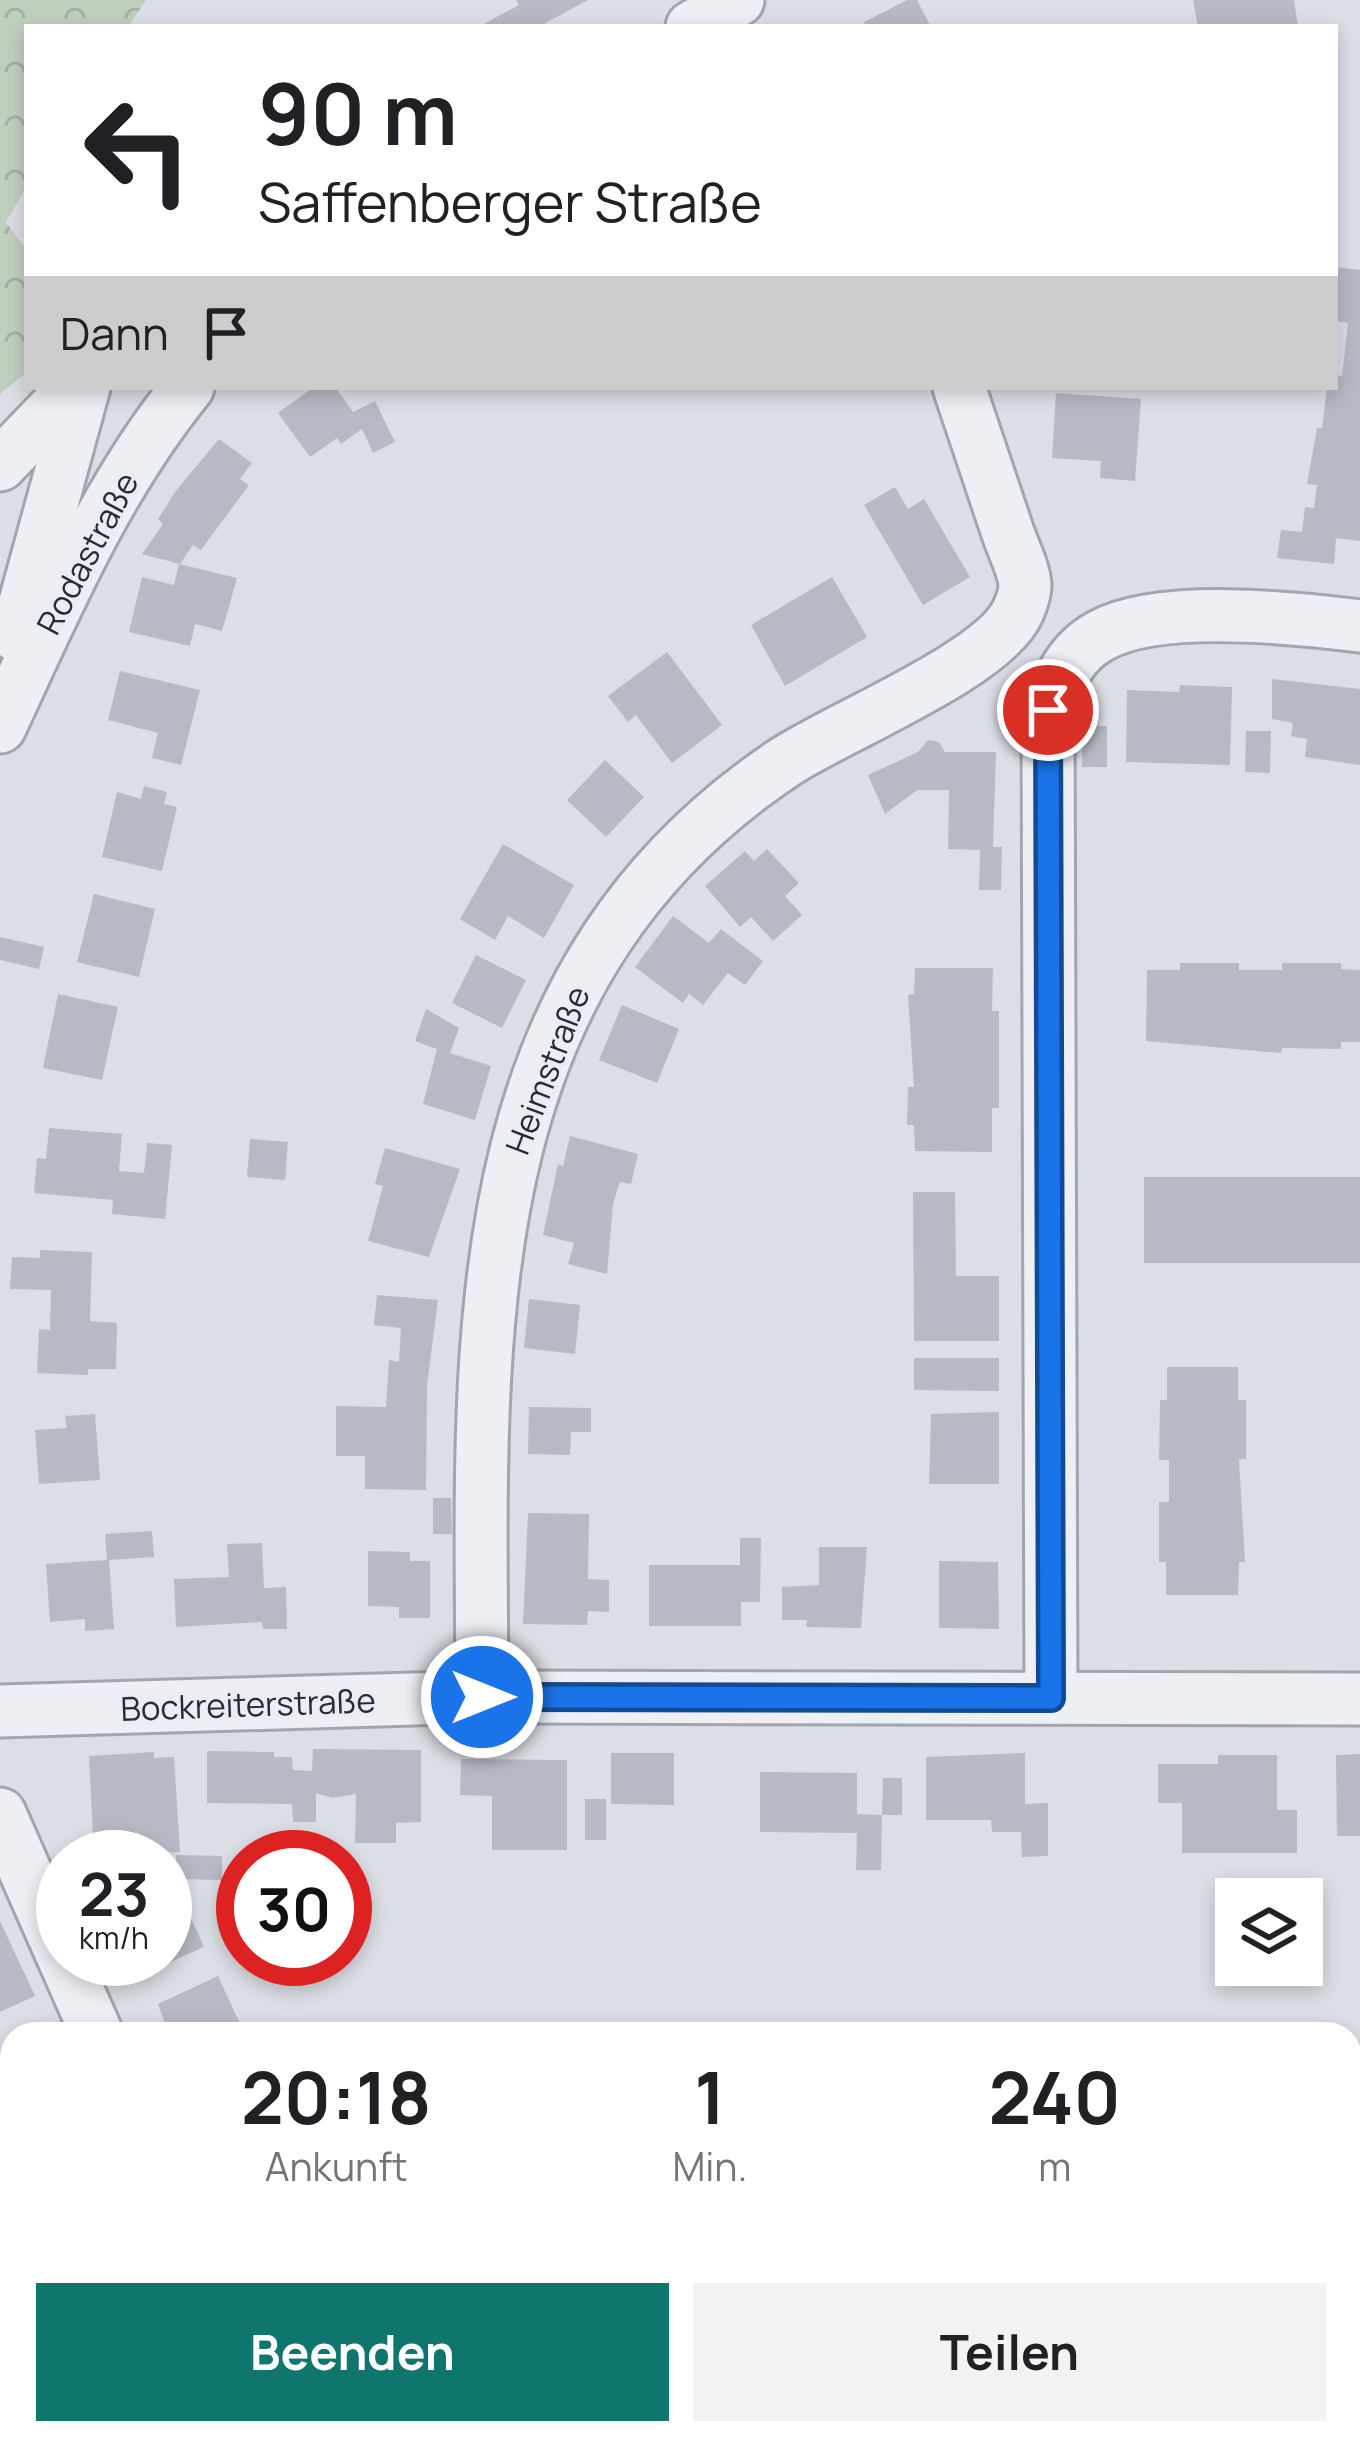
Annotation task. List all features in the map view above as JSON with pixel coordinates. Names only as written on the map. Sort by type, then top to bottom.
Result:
[{"type":"street","points":[[697,24],[738,0]]},
{"type":"street","points":[[0,465],[72,390]]},
{"type":"street","points":[[0,697],[83,390]]},
{"type":"street","name":"Rodastraße","points":[[0,727],[83,547],[160,422],[186,390]]},
{"type":"street","name":"Heimstraße","points":[[482,1697],[481,1384],[487,1293],[514,1153],[573,992],[615,920],[703,823],[786,761],[947,672],[1008,629],[1025,583],[959,390]]},
{"type":"street","points":[[1051,1698],[1048,710],[1064,671],[1078,652],[1120,628],[1276,615],[1360,626]]},
{"type":"street","name":"Bockreiterstraße","points":[[0,1711],[482,1697],[1360,1700]]},
{"type":"street","points":[[0,1814],[36,1896]]},
{"type":"street","points":[[76,1986],[92,2022]]},
{"type":"green space","points":[[0,0],[146,0],[130,24],[24,24],[24,191],[6,222],[24,247],[24,374],[0,394]]},
{"type":"building","points":[[516,0],[588,0],[544,24],[484,24],[519,5]]},
{"type":"building","points":[[907,0],[917,0],[929,24],[865,24]]},
{"type":"building","points":[[1193,0],[1294,0],[1298,24],[1197,24]]},
{"type":"building","points":[[1338,267],[1360,270],[1360,541],[1336,538],[1334,564],[1277,558],[1281,530],[1302,532],[1305,507],[1314,508],[1317,485],[1307,484],[1317,428],[1322,428],[1327,390],[1338,390],[1348,323],[1338,321]]},
{"type":"building","points":[[310,390],[337,390],[353,412],[375,401],[395,442],[373,453],[362,429],[341,444],[337,438],[310,457],[278,413]]},
{"type":"building","points":[[1056,393],[1141,399],[1135,481],[1100,478],[1101,461],[1052,458]]},
{"type":"building","points":[[219,439],[252,463],[240,479],[249,485],[201,550],[193,545],[180,564],[142,554],[163,524],[158,519],[175,492]]},
{"type":"building","points":[[895,487],[908,509],[924,499],[970,577],[923,605],[864,505]]},
{"type":"building","points":[[179,564],[237,578],[222,631],[195,624],[190,646],[129,632],[142,577],[174,585]]},
{"type":"building","points":[[832,577],[867,637],[785,686],[751,625]]},
{"type":"building","points":[[667,652],[722,725],[672,763],[636,715],[628,722],[608,696]]},
{"type":"building","points":[[120,671],[200,690],[181,765],[152,758],[158,733],[108,720]]},
{"type":"building","points":[[1272,679],[1360,689],[1360,765],[1305,757],[1307,739],[1291,736],[1293,723],[1272,719]]},
{"type":"building","points":[[1180,685],[1232,687],[1230,765],[1126,762],[1127,690],[1179,692]]},
{"type":"building","points":[[1083,726],[1107,726],[1107,767],[1082,767]]},
{"type":"building","points":[[1246,731],[1271,731],[1270,773],[1245,772]]},
{"type":"building","points":[[928,740],[939,742],[945,752],[996,752],[993,847],[1002,847],[1001,890],[979,890],[980,850],[948,849],[949,790],[917,790],[885,814],[868,775],[918,752]]},
{"type":"building","points":[[605,760],[644,797],[606,837],[567,800]]},
{"type":"building","points":[[144,786],[167,792],[164,804],[177,807],[162,871],[102,857],[117,792],[141,799]]},
{"type":"building","points":[[503,844],[574,885],[544,938],[508,916],[495,940],[460,919]]},
{"type":"building","points":[[767,849],[799,883],[785,896],[802,915],[773,941],[751,917],[740,927],[705,886],[745,851],[754,861]]},
{"type":"building","points":[[94,894],[155,909],[139,977],[77,962]]},
{"type":"building","points":[[673,916],[709,943],[721,929],[763,961],[745,985],[728,973],[703,1005],[689,994],[683,1003],[635,967]]},
{"type":"building","points":[[0,937],[44,947],[39,969],[0,960]]},
{"type":"building","points":[[476,955],[526,980],[502,1028],[452,1003]]},
{"type":"building","points":[[1180,963],[1239,963],[1239,970],[1282,970],[1282,963],[1341,963],[1341,969],[1360,970],[1360,1042],[1341,1042],[1341,1049],[1282,1048],[1281,1053],[1146,1041],[1147,970],[1180,970]]},
{"type":"building","points":[[915,968],[993,968],[992,1011],[999,1011],[999,1108],[992,1108],[992,1152],[915,1151],[914,1125],[907,1125],[908,1087],[914,1087],[908,995],[914,994]]},
{"type":"building","points":[[58,994],[118,1007],[102,1080],[43,1068]]},
{"type":"building","points":[[622,1005],[679,1029],[657,1083],[599,1060]]},
{"type":"building","points":[[426,1009],[459,1028],[450,1053],[491,1066],[475,1120],[423,1104],[437,1049],[415,1041]]},
{"type":"building","points":[[49,1128],[122,1134],[119,1171],[144,1173],[147,1143],[172,1145],[165,1219],[112,1214],[113,1200],[34,1193],[37,1158],[46,1159]]},
{"type":"building","points":[[570,1136],[638,1154],[631,1184],[620,1182],[613,1204],[607,1274],[568,1264],[574,1243],[543,1235],[558,1164],[563,1166]]},
{"type":"building","points":[[250,1139],[288,1142],[285,1180],[247,1177]]},
{"type":"building","points":[[385,1148],[460,1169],[429,1257],[368,1241],[383,1186],[375,1184]]},
{"type":"building","points":[[1144,1177],[1360,1177],[1360,1263],[1144,1263]]},
{"type":"building","points":[[913,1192],[955,1192],[956,1276],[999,1276],[999,1341],[914,1341]]},
{"type":"building","points":[[40,1250],[92,1252],[90,1321],[117,1323],[116,1369],[88,1369],[88,1375],[37,1373],[39,1329],[50,1330],[51,1290],[10,1289],[12,1257],[40,1258]]},
{"type":"building","points":[[377,1295],[438,1300],[427,1385],[426,1490],[365,1489],[365,1456],[336,1456],[336,1406],[386,1407],[389,1360],[399,1362],[401,1328],[374,1325]]},
{"type":"building","points":[[529,1299],[580,1305],[575,1354],[524,1348]]},
{"type":"building","points":[[914,1358],[999,1358],[999,1391],[914,1390]]},
{"type":"building","points":[[1167,1367],[1238,1367],[1238,1400],[1246,1400],[1246,1459],[1239,1459],[1245,1562],[1239,1562],[1238,1595],[1166,1595],[1166,1562],[1159,1562],[1159,1502],[1169,1502],[1169,1460],[1159,1460],[1160,1400],[1167,1400]]},
{"type":"building","points":[[529,1407],[591,1408],[591,1432],[571,1432],[570,1455],[528,1454]]},
{"type":"building","points":[[999,1412],[999,1484],[929,1484],[931,1414]]},
{"type":"building","points":[[95,1414],[100,1480],[39,1484],[35,1430],[67,1428],[65,1416]]},
{"type":"building","points":[[433,1498],[451,1498],[452,1534],[433,1534]]},
{"type":"building","points":[[528,1513],[589,1514],[588,1579],[609,1580],[609,1612],[588,1611],[587,1625],[523,1624]]},
{"type":"building","points":[[152,1531],[154,1557],[109,1560],[114,1629],[85,1631],[85,1619],[50,1622],[46,1564],[107,1560],[105,1534]]},
{"type":"building","points":[[740,1538],[761,1538],[760,1602],[741,1602],[741,1626],[649,1626],[649,1565],[740,1565]]},
{"type":"building","points":[[262,1543],[264,1588],[286,1587],[287,1629],[263,1629],[262,1622],[176,1627],[174,1579],[229,1577],[227,1544]]},
{"type":"building","points":[[819,1547],[867,1547],[861,1628],[806,1627],[807,1620],[782,1620],[782,1587],[819,1585]]},
{"type":"building","points":[[368,1551],[410,1552],[410,1561],[430,1561],[430,1618],[399,1618],[399,1607],[368,1606]]},
{"type":"building","points":[[939,1561],[998,1562],[999,1629],[939,1628]]},
{"type":"building","points":[[313,1749],[421,1750],[421,1822],[396,1823],[396,1843],[372,1843],[372,1830],[355,1830],[356,1794],[333,1798],[316,1793],[316,1822],[293,1822],[292,1804],[207,1803],[207,1751],[274,1752],[274,1757],[292,1757],[293,1770],[312,1771]]},
{"type":"building","points":[[154,1752],[154,1758],[174,1757],[179,1830],[93,1830],[89,1756]]},
{"type":"building","points":[[611,1753],[674,1753],[674,1805],[611,1804]]},
{"type":"building","points":[[1025,1753],[1025,1804],[1048,1803],[1048,1856],[1022,1857],[1021,1832],[992,1832],[991,1820],[926,1820],[926,1757]]},
{"type":"building","points":[[1360,1754],[1360,1836],[1337,1836],[1336,1755]]},
{"type":"building","points":[[1218,1755],[1277,1755],[1277,1810],[1297,1810],[1297,1853],[1182,1853],[1182,1803],[1158,1803],[1158,1764],[1218,1764]]},
{"type":"building","points":[[461,1759],[567,1760],[567,1850],[492,1850],[492,1796],[460,1795]]},
{"type":"building","points":[[760,1772],[857,1773],[857,1814],[882,1815],[881,1870],[856,1870],[857,1833],[760,1832]]},
{"type":"building","points":[[883,1778],[902,1778],[902,1815],[882,1815]]},
{"type":"building","points":[[585,1799],[606,1799],[606,1840],[585,1840]]},
{"type":"building","points":[[192,1855],[216,1856],[216,1880],[192,1879]]},
{"type":"building","points":[[192,1920],[204,1947],[192,1952]]},
{"type":"building","points":[[0,1921],[35,1996],[0,2012]]},
{"type":"building","points":[[216,1977],[216,1986],[223,1986],[239,2022],[165,2022],[158,2004]]},
{"type":"route","points":[[482,1697],[1051,1698],[1048,710]]}]
